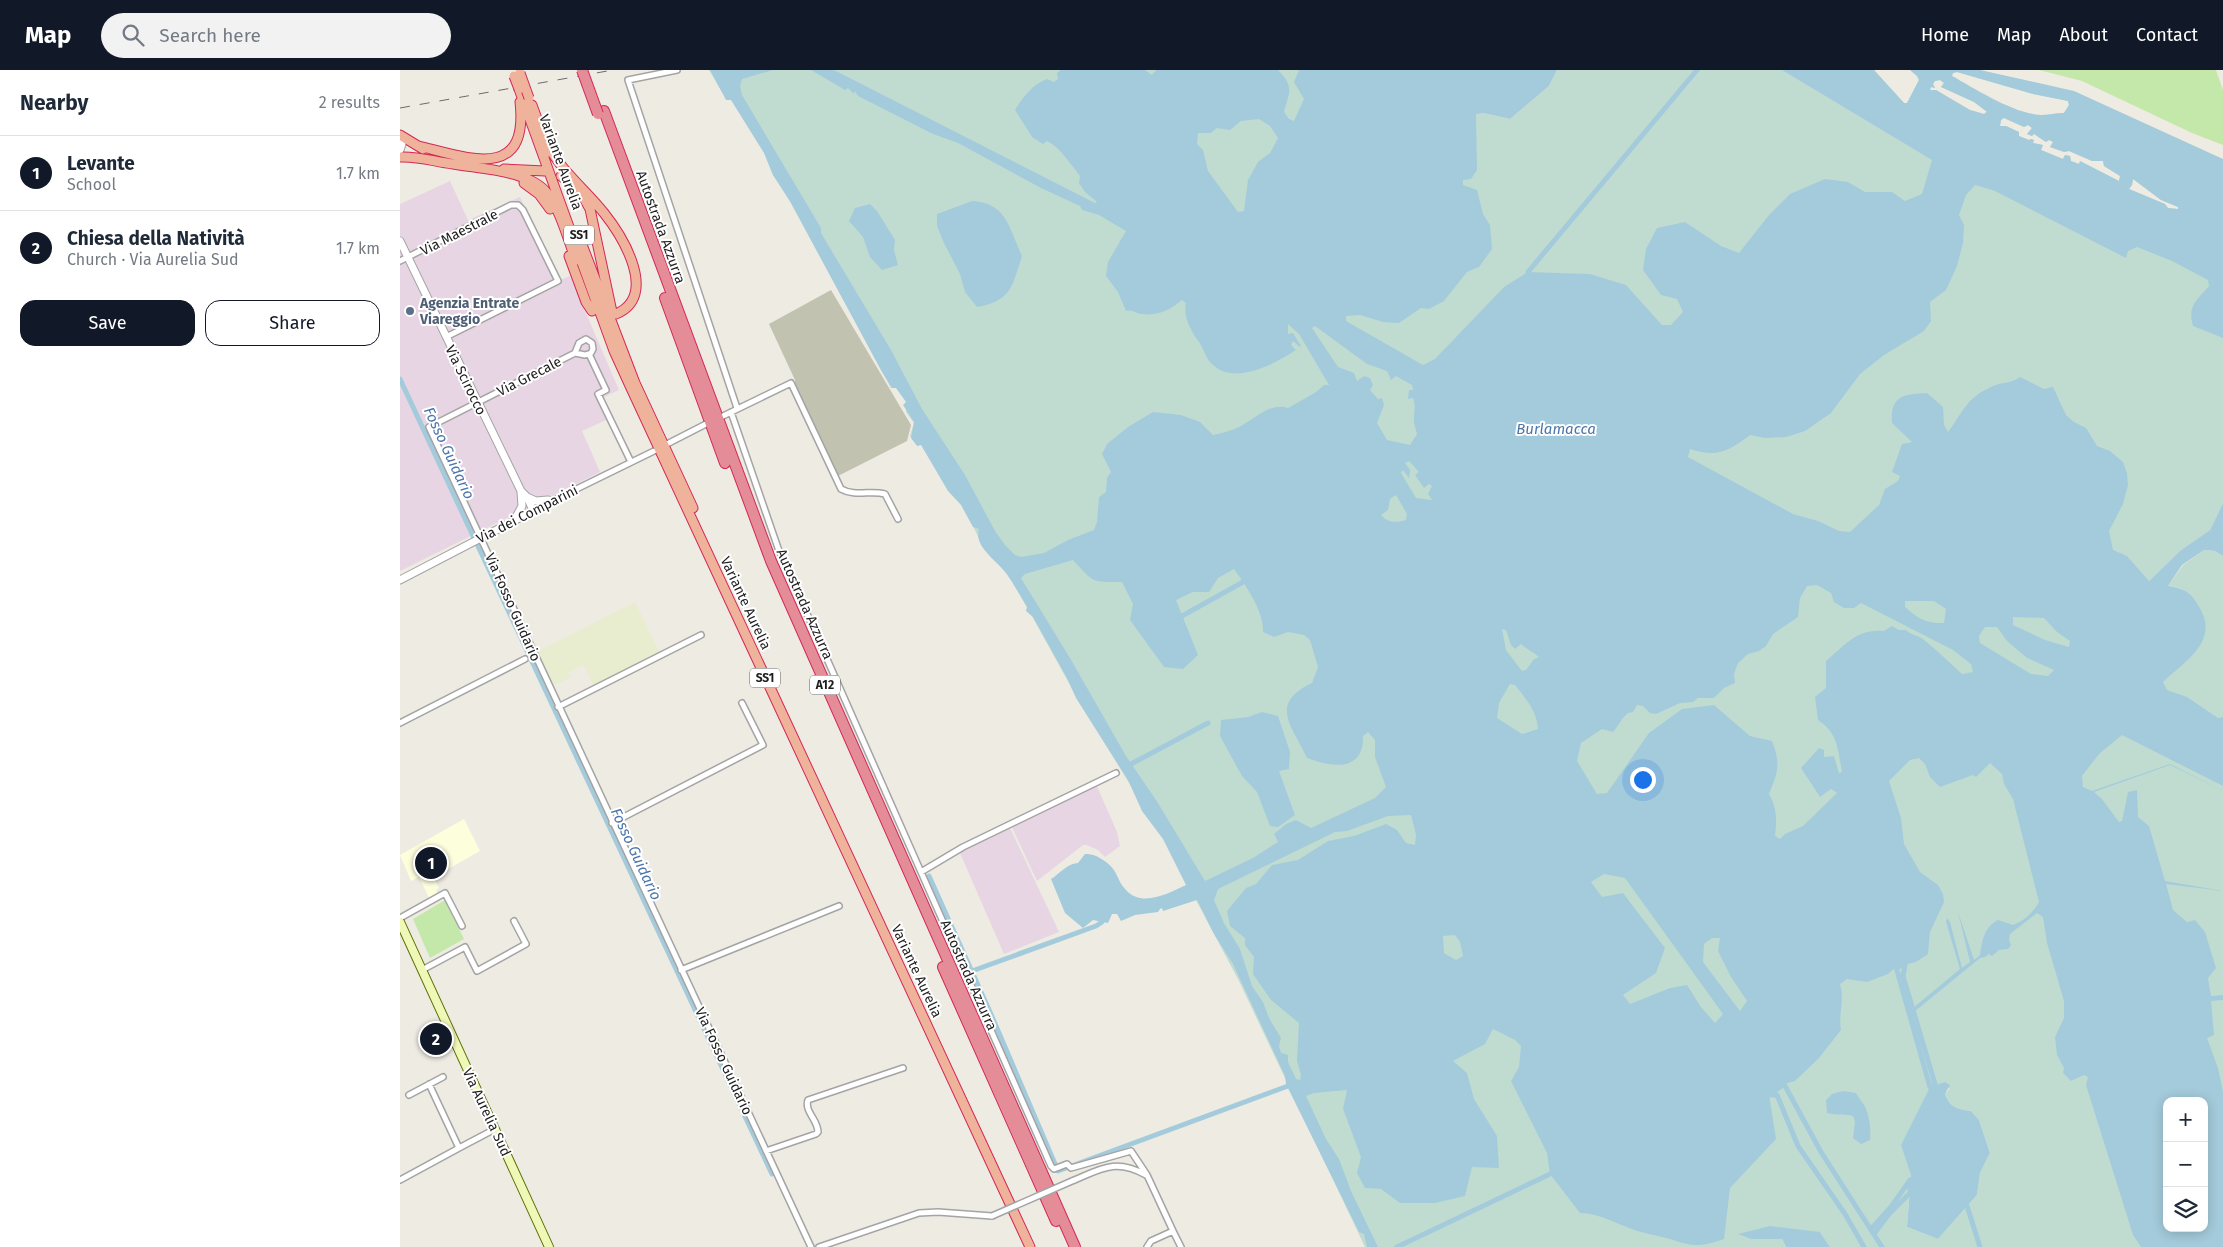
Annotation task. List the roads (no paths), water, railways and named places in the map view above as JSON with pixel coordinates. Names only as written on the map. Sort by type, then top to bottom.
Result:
[{"type":"highway","name":"Autostrada Azzurra","points":[[582,70],[601,113],[768,554],[1074,1247]]},
{"type":"highway","name":"Autostrada Azzurra","points":[[589,70],[601,113],[757,547],[1067,1247]]},
{"type":"highway","name":"Variante Aurelia","points":[[516,72],[519,89],[540,128],[616,346],[1036,1247]]},
{"type":"highway","name":"Variante Aurelia","points":[[516,72],[524,99],[616,346],[1030,1247]]},
{"type":"highway","points":[[419,146],[476,159],[488,160],[500,157],[510,149],[519,137],[524,99]]},
{"type":"highway","points":[[540,128],[557,160],[609,219],[628,254],[636,278],[637,291],[630,305],[616,314]]},
{"type":"highway","points":[[400,136],[441,157],[472,167]]},
{"type":"highway","points":[[400,157],[418,157],[487,169],[546,171]]},
{"type":"highway","points":[[487,169],[527,179],[537,184],[547,193],[616,346]]},
{"type":"highway","points":[[487,169],[524,184],[544,200],[554,218],[586,302],[592,311]]},
{"type":"highway","points":[[561,176],[582,193],[592,214],[616,346]]},
{"type":"main road","name":"Via Aurelia Sud","points":[[400,922],[403,936],[422,970],[549,1247]]},
{"type":"street","points":[[678,70],[628,80],[737,408]]},
{"type":"street","points":[[400,136],[402,144],[400,150]]},
{"type":"street","name":"Via Maestrale","points":[[400,261],[511,206],[518,205],[523,210],[558,280],[446,337]]},
{"type":"street","name":"Via Scirocco","points":[[400,241],[521,491],[527,497],[530,511]]},
{"type":"street","name":"Via Grecale","points":[[429,427],[575,353],[579,343],[586,339],[593,346],[589,354]]},
{"type":"street","points":[[575,353],[589,354],[606,390],[598,394],[631,462]]},
{"type":"street","points":[[721,417],[790,383],[841,489],[855,493],[878,492],[885,494],[898,518]]},
{"type":"street","points":[[731,412],[778,548],[1048,1162],[1056,1168],[1070,1167],[1131,1151],[1147,1175],[1181,1247]]},
{"type":"street","points":[[667,444],[706,424]]},
{"type":"street","name":"Via Fosso Guidario","points":[[429,427],[810,1247]]},
{"type":"street","name":"Via dei Comparini","points":[[400,580],[530,511],[654,451]]},
{"type":"street","name":"Via Scirocco","points":[[516,519],[522,505],[521,491]]},
{"type":"street","points":[[527,497],[536,501],[554,500]]},
{"type":"street","points":[[522,505],[530,511]]},
{"type":"street","points":[[558,707],[700,635]]},
{"type":"street","points":[[400,723],[525,659]]},
{"type":"street","points":[[612,823],[763,745],[742,703]]},
{"type":"street","points":[[921,872],[970,843],[1116,773]]},
{"type":"street","points":[[400,918],[445,894],[462,926]]},
{"type":"street","points":[[681,970],[839,906]]},
{"type":"street","points":[[422,970],[465,947],[477,971],[526,944],[514,921]]},
{"type":"street","points":[[766,1152],[818,1132],[818,1127],[807,1107],[808,1100],[903,1068]]},
{"type":"street","points":[[408,1095],[443,1077]]},
{"type":"street","points":[[429,1084],[459,1148]]},
{"type":"street","points":[[400,1180],[495,1129]]},
{"type":"street","points":[[819,1247],[919,1214],[938,1212],[992,1216],[1110,1165],[1132,1167],[1147,1175]]},
{"type":"street","points":[[1147,1247],[1151,1241],[1173,1231]]},
{"type":"water","name":"Burlamacca","points":[[710,70],[773,70],[742,79],[740,86],[742,95],[891,350],[922,409],[965,475],[995,531],[1015,555],[1021,557],[1044,553],[1068,540],[1094,530],[1097,522],[1099,497],[1106,492],[1107,478],[1111,472],[1102,454],[1107,444],[1128,427],[1153,412],[1181,415],[1200,422],[1213,435],[1245,424],[1269,409],[1275,407],[1288,408],[1316,392],[1324,385],[1329,385],[1299,334],[1288,324],[1288,334],[1293,333],[1301,346],[1293,341],[1291,345],[1296,350],[1254,371],[1230,373],[1220,370],[1209,361],[1191,329],[1187,319],[1186,303],[1182,300],[1173,307],[1158,313],[1141,314],[1126,311],[1118,292],[1106,276],[1108,262],[1126,231],[1099,215],[1082,210],[1080,206],[1041,188],[958,143],[933,134],[858,96],[855,91],[854,94],[848,88],[845,90],[811,70],[834,70],[1095,203],[1097,202],[1085,192],[1079,183],[1080,176],[1065,157],[1052,144],[1047,141],[1043,144],[1032,137],[1015,110],[1025,96],[1042,81],[1047,79],[1054,82],[1058,79],[1057,73],[1061,70],[1145,70],[1152,75],[1156,70],[1278,70],[1289,85],[1289,94],[1284,112],[1289,119],[1294,121],[1304,99],[1294,82],[1299,70],[1557,70],[1549,86],[1510,119],[1483,113],[1476,114],[1477,170],[1471,179],[1463,180],[1463,185],[1477,190],[1483,214],[1490,225],[1492,249],[1479,267],[1467,272],[1444,301],[1429,309],[1421,308],[1399,323],[1383,322],[1360,315],[1346,316],[1346,321],[1423,365],[1435,359],[1504,287],[1528,272],[1590,274],[1626,285],[1662,325],[1671,325],[1683,312],[1677,299],[1661,295],[1643,270],[1646,249],[1657,228],[1685,222],[1721,246],[1739,253],[1769,215],[1790,194],[1825,179],[1848,182],[1865,192],[1892,192],[1905,201],[1922,194],[1932,160],[1782,70],[1874,70],[1904,103],[1907,103],[1919,80],[1910,70],[1980,70],[2074,91],[2223,159],[2223,338],[2193,326],[2191,319],[2192,308],[2209,286],[2208,280],[2172,261],[2137,247],[2128,251],[2126,258],[1995,191],[1975,185],[1966,195],[1959,215],[1964,225],[1963,243],[1957,266],[1946,290],[1930,302],[1931,321],[1924,331],[1884,355],[1860,374],[1831,413],[1805,431],[1786,437],[1765,438],[1750,435],[1729,449],[1715,453],[1699,452],[1690,449],[1688,457],[1793,514],[1818,521],[1839,531],[1850,532],[1879,505],[1885,489],[1898,481],[1900,476],[1892,472],[1902,444],[1912,442],[1892,423],[1893,407],[1900,398],[1911,394],[1927,393],[1943,407],[1944,425],[1948,432],[1966,406],[1976,396],[1994,385],[2013,381],[2020,377],[2044,389],[2053,387],[2066,415],[2074,422],[2086,428],[2097,446],[2110,451],[2123,462],[2127,473],[2128,485],[2123,504],[2109,531],[2113,550],[2127,556],[2149,581],[2181,550],[2210,530],[2223,503],[2223,556],[2215,551],[2204,550],[2182,565],[2168,586],[2188,593],[2194,599],[2201,610],[2205,622],[2205,632],[2202,642],[2196,651],[2163,682],[2167,690],[2187,697],[2218,718],[2223,717],[2223,786],[2122,735],[2099,754],[2082,776],[2083,787],[2092,791],[2170,764],[2223,791],[2170,765],[2094,792],[2102,799],[2119,822],[2122,821],[2128,792],[2137,790],[2138,817],[2149,826],[2165,881],[2223,891],[2166,884],[2173,910],[2187,922],[2195,920],[2205,932],[2216,968],[2208,978],[2211,996],[2223,995],[2223,1000],[2211,1001],[2214,1035],[2207,1038],[2218,1068],[2223,1092],[2223,1247],[2141,1247],[2133,1235],[2086,1085],[2088,1077],[2084,1075],[2071,1081],[2063,1073],[2064,1068],[2057,1055],[2055,1037],[2064,1018],[2064,1001],[2047,943],[2043,917],[2037,913],[2010,934],[2009,940],[2011,945],[2008,949],[1999,950],[1992,956],[1989,954],[1980,958],[1914,1012],[1913,1008],[1960,969],[1946,922],[1947,918],[1950,922],[1962,968],[1970,962],[1958,912],[1974,960],[1980,955],[1984,935],[1993,923],[1998,920],[2013,925],[2028,916],[2039,902],[2013,799],[2004,784],[2002,774],[1990,763],[1976,777],[1973,775],[1940,787],[1930,777],[1925,764],[1919,758],[1910,760],[1889,781],[1901,818],[1904,844],[1920,872],[1938,885],[1943,894],[1944,902],[1930,932],[1928,954],[1916,962],[1896,967],[1888,974],[1867,982],[1847,979],[1840,984],[1842,996],[1841,1030],[1819,1058],[1795,1081],[1784,1084],[1769,1095],[1776,1139],[1730,1188],[1724,1239],[1703,1245],[1685,1244],[1637,1231],[1600,1216],[1580,1213],[1550,1174],[1547,1153],[1511,1081],[1519,1067],[1521,1046],[1515,1040],[1493,1029],[1485,1044],[1453,1061],[1467,1073],[1474,1099],[1497,1136],[1499,1168],[1472,1167],[1465,1196],[1435,1203],[1400,1203],[1381,1189],[1365,1188],[1357,1173],[1361,1157],[1343,1109],[1347,1090],[1314,1093],[1306,1096],[1326,1139],[1339,1159],[1351,1191],[1378,1247],[1367,1247],[1364,1234],[1359,1232],[1286,1084],[1285,1076],[1233,964],[1214,934],[1197,900],[1163,911],[1162,908],[1158,912],[1135,915],[1121,921],[1117,914],[1112,914],[1108,923],[1093,920],[1083,928],[1065,913],[1051,879],[1067,867],[1078,863],[1085,854],[1097,856],[1112,867],[1126,890],[1140,898],[1164,895],[1186,885],[1163,839],[1142,811],[1128,780],[1076,698],[1033,617],[1026,611],[1027,607],[1006,573],[987,553],[979,541],[979,529],[973,527],[961,505],[948,491],[921,445],[917,446],[911,438],[914,422],[903,405],[906,402],[896,388],[892,388],[882,372],[791,203],[773,175],[764,153],[731,100],[726,100]],"holes":[[[1957,72],[2033,94],[2068,101],[2069,105],[2064,113],[2030,114],[2007,106],[1952,76],[1953,73]],[[1940,80],[1944,83],[1941,87],[1974,102],[1987,112],[1984,114],[1970,110],[1936,90],[1930,90],[1931,87],[1935,88],[1933,84],[1935,81]],[[2004,118],[2024,127],[2028,125],[2032,128],[2027,134],[2032,136],[2034,134],[2046,142],[2049,140],[2053,142],[2050,147],[2064,152],[2069,151],[2092,161],[2103,161],[2104,166],[2120,176],[2119,181],[2080,161],[2079,164],[2071,161],[2070,156],[2065,155],[2063,159],[2041,150],[2043,145],[2033,143],[2034,140],[2019,136],[2019,132],[2006,126],[2000,126],[2001,120]],[[1259,119],[1270,126],[1278,138],[1270,153],[1258,162],[1248,180],[1244,211],[1238,212],[1208,171],[1203,150],[1197,144],[1198,133],[1211,133],[1217,128],[1230,130],[1241,121]],[[2133,179],[2161,200],[2178,207],[2178,209],[2168,208],[2165,204],[2129,189]],[[1315,326],[1367,364],[1387,371],[1391,380],[1396,376],[1412,385],[1413,390],[1409,390],[1408,399],[1413,398],[1414,401],[1414,422],[1417,434],[1410,445],[1387,440],[1377,423],[1384,405],[1382,398],[1378,399],[1370,390],[1373,385],[1370,378],[1364,376],[1357,381],[1354,373],[1338,367],[1312,328]],[[1409,461],[1419,472],[1415,475],[1424,488],[1429,484],[1432,486],[1428,494],[1432,500],[1416,498],[1401,473],[1403,470],[1409,478],[1410,470],[1405,463]],[[1396,495],[1407,514],[1406,520],[1399,522],[1386,520],[1381,515],[1388,510],[1390,499]],[[1073,560],[1094,580],[1122,582],[1133,604],[1130,620],[1164,667],[1183,669],[1198,655],[1176,600],[1193,592],[1209,592],[1218,578],[1234,569],[1257,607],[1263,624],[1263,632],[1274,637],[1288,632],[1304,635],[1310,640],[1318,667],[1312,683],[1299,691],[1291,699],[1287,708],[1290,726],[1307,758],[1336,765],[1352,762],[1362,748],[1363,736],[1368,732],[1375,740],[1375,757],[1386,787],[1375,798],[1311,828],[1296,820],[1286,824],[1274,834],[1278,842],[1253,858],[1205,881],[1158,803],[1126,756],[1070,658],[1021,578],[1025,574]],[[1817,585],[1831,593],[1834,602],[1844,608],[1854,608],[1861,603],[1953,650],[1971,664],[1973,672],[1962,674],[1923,639],[1906,630],[1899,630],[1892,626],[1884,631],[1866,632],[1859,635],[1826,661],[1826,688],[1815,697],[1818,720],[1825,725],[1833,736],[1838,749],[1842,772],[1839,773],[1834,756],[1824,757],[1824,750],[1819,748],[1801,768],[1820,797],[1831,789],[1837,793],[1803,826],[1785,834],[1780,839],[1775,836],[1776,814],[1769,794],[1775,780],[1777,768],[1777,756],[1772,741],[1750,736],[1714,705],[1682,709],[1649,733],[1607,793],[1597,794],[1577,761],[1581,743],[1602,729],[1613,732],[1628,713],[1633,712],[1637,705],[1643,706],[1650,713],[1656,714],[1680,703],[1693,702],[1698,698],[1714,698],[1724,688],[1735,683],[1734,674],[1738,663],[1748,654],[1759,651],[1766,646],[1773,634],[1798,617],[1800,598],[1807,586]],[[1905,601],[1934,601],[1946,609],[1944,623],[1927,621],[1905,607]],[[2013,617],[2044,618],[2057,632],[2070,641],[2069,647],[2045,640],[2013,625]],[[1985,627],[1997,627],[2007,641],[2027,658],[2054,670],[2048,676],[2031,674],[1980,643],[1979,636]],[[1502,629],[1506,630],[1511,645],[1515,649],[1521,644],[1539,657],[1534,659],[1526,670],[1522,671],[1506,650]],[[1510,684],[1515,685],[1527,700],[1536,716],[1538,729],[1522,734],[1497,718],[1499,703]],[[1411,815],[1416,835],[1415,845],[1406,843],[1397,830],[1386,824],[1354,836],[1328,841],[1298,860],[1272,865],[1256,884],[1246,888],[1227,911],[1230,926],[1245,938],[1245,945],[1254,957],[1253,974],[1271,1000],[1299,1023],[1297,1061],[1301,1075],[1300,1080],[1296,1079],[1288,1062],[1288,1055],[1281,1053],[1279,1046],[1281,1038],[1269,1018],[1263,1002],[1252,986],[1240,949],[1224,923],[1214,900],[1218,889],[1335,832],[1347,831],[1388,816]],[[1604,874],[1625,878],[1723,1014],[1715,1023],[1701,1007],[1687,985],[1670,988],[1630,1004],[1623,995],[1656,973],[1665,948],[1623,893],[1602,897],[1591,882]],[[1455,935],[1460,942],[1463,956],[1456,960],[1444,953],[1443,936]],[[1712,938],[1720,938],[1718,951],[1731,977],[1747,1001],[1740,1011],[1703,962],[1704,944]]]},
{"type":"water","points":[[972,201],[993,206],[1000,212],[1010,227],[1022,256],[1016,276],[1004,296],[997,301],[977,307],[965,292],[960,274],[937,226],[937,214]]},
{"type":"water","points":[[870,204],[877,211],[895,240],[894,250],[898,265],[882,270],[870,257],[863,237],[849,221],[855,208]]},
{"type":"water","points":[[1262,712],[1278,716],[1290,752],[1289,769],[1279,771],[1295,815],[1278,827],[1270,826],[1257,792],[1242,776],[1220,736],[1221,720],[1248,717]]},
{"type":"water","points":[[1945,1082],[1950,1085],[1945,1094],[1949,1102],[1958,1108],[1971,1111],[1979,1120],[1990,1153],[1980,1173],[1977,1195],[1938,1239],[1907,1227],[1911,1175],[1901,1145],[1930,1087]]},
{"type":"water","points":[[1843,1091],[1856,1093],[1867,1111],[1870,1124],[1870,1140],[1861,1144],[1853,1138],[1855,1122],[1853,1116],[1827,1113],[1826,1100],[1832,1094]]},
{"type":"water","points":[[1770,1226],[1820,1232],[1830,1247],[1786,1247],[1782,1239],[1751,1239],[1738,1234]]},
{"type":"waterway","points":[[1528,272],[1697,70]]},
{"type":"waterway","name":"Fosso Guidario","points":[[400,379],[474,538]]},
{"type":"waterway","name":"Fosso Guidario","points":[[477,544],[772,1174]]},
{"type":"waterway","points":[[1182,616],[1243,582]]},
{"type":"waterway","points":[[1131,764],[1208,723]]},
{"type":"waterway","points":[[929,876],[1058,1171],[1288,1086]]},
{"type":"waterway","points":[[972,971],[1096,926],[1102,922]]},
{"type":"waterway","points":[[1905,965],[1903,976],[1935,1084],[1930,1087],[1896,967],[1905,965]]},
{"type":"waterway","points":[[1864,1247],[1845,1214],[1798,1146],[1777,1095],[1769,1095],[1784,1084],[1821,1152],[1882,1247]]},
{"type":"waterway","points":[[1397,1247],[1550,1174]]},
{"type":"waterway","points":[[1871,1229],[1891,1207],[1910,1180],[1910,1193],[1889,1214],[1874,1234]]},
{"type":"waterway","points":[[1967,1206],[1980,1247]]},
{"type":"railway","points":[[400,108],[613,70]]},
{"type":"place","name":"Agenzia Entrate Viareggio","points":[[410,311]]},
{"type":"place","name":"Levante","points":[[431,863]]},
{"type":"place","name":"Chiesa della Natività","points":[[436,1039]]}]
